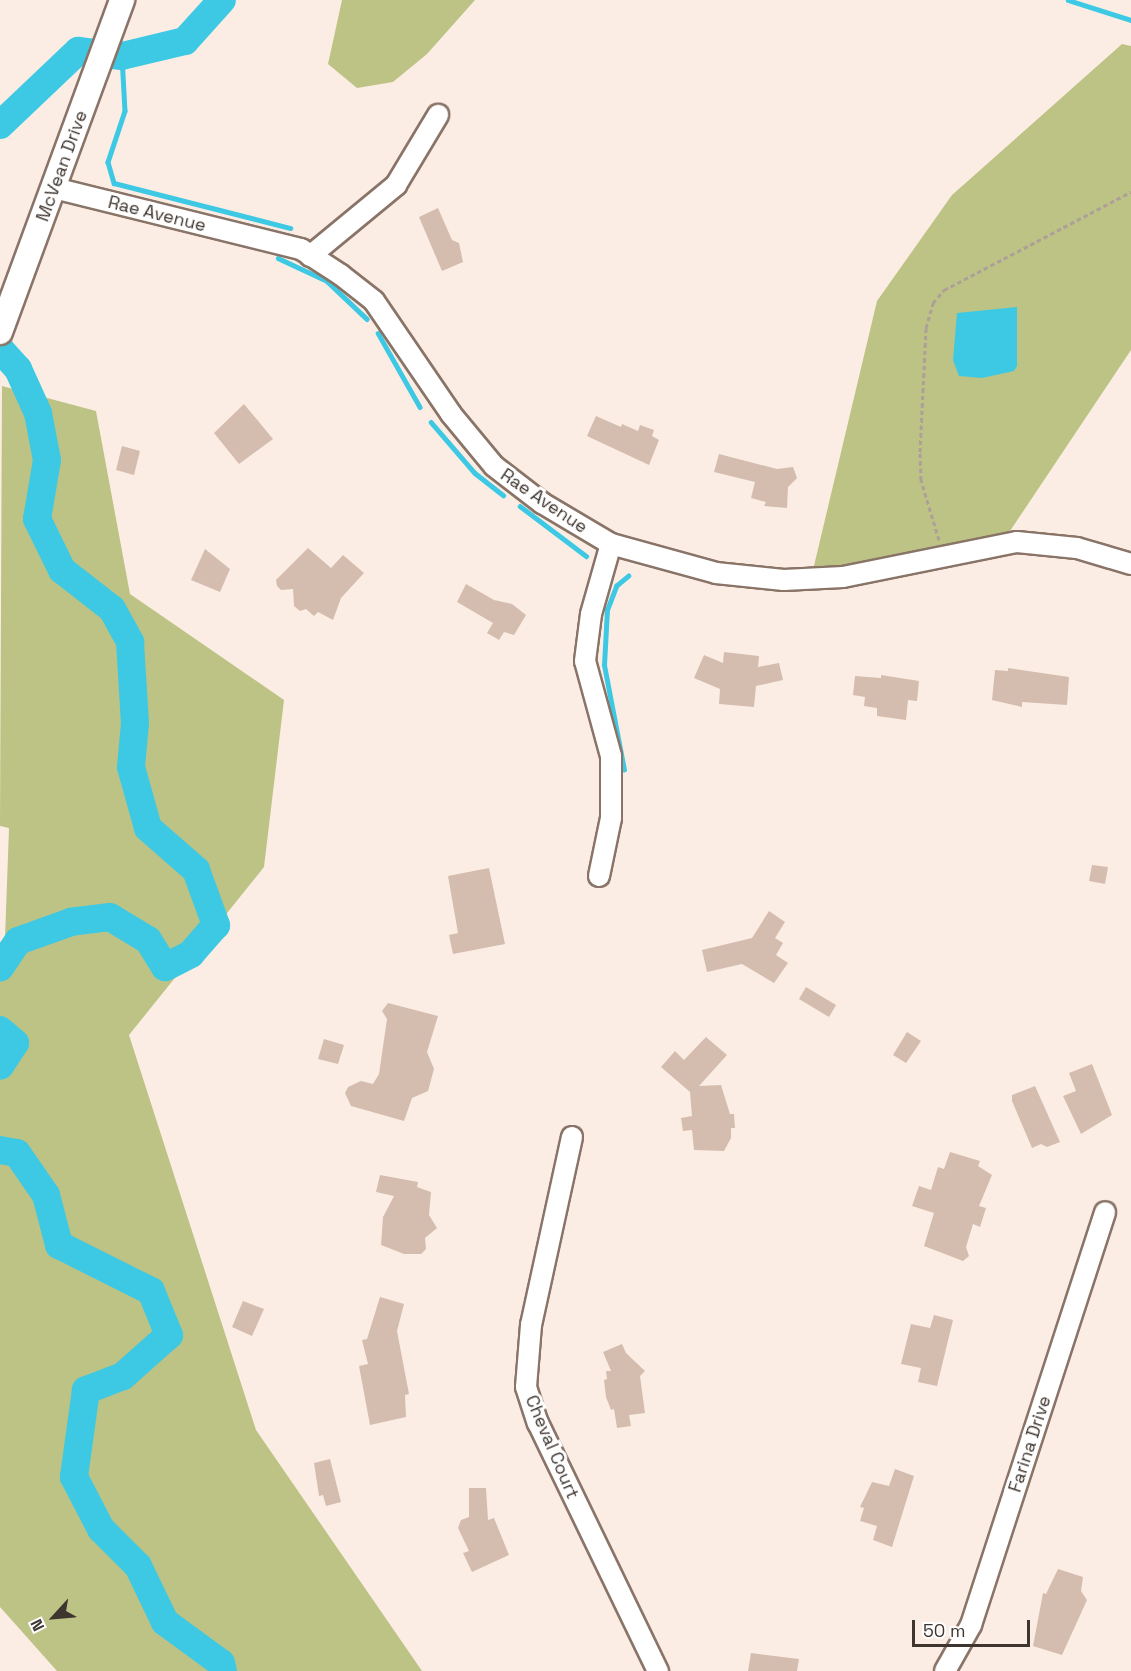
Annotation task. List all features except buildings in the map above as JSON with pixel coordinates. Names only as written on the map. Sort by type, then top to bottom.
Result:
[{"type":"main road","name":"McVean Drive","points":[[1,329],[122,0]]},
{"type":"street","points":[[310,256],[396,185],[438,115]]},
{"type":"street","name":"Rae Avenue","points":[[54,188],[301,249],[374,301],[451,414],[494,466],[542,503],[611,544],[716,573],[784,580],[843,577],[1017,542],[1077,548],[1131,564]]},
{"type":"street","points":[[599,876],[611,818],[611,756],[585,661],[591,614],[611,544]]},
{"type":"street","name":"Cheval Court","points":[[572,1137],[531,1325],[526,1387],[538,1423],[658,1671]]},
{"type":"street","name":"Farina Drive","points":[[945,1671],[971,1625],[1105,1212]]},
{"type":"path","points":[[944,555],[921,480],[920,452],[926,328],[933,303],[944,290],[1131,192]]},
{"type":"green space","points":[[342,0],[475,0],[427,54],[393,82],[357,88],[328,64]]},
{"type":"green space","points":[[1122,44],[1131,46],[1131,350],[1008,534],[932,553],[813,570],[877,301],[952,195]]},
{"type":"green space","points":[[2,386],[96,411],[130,594],[284,700],[264,867],[129,1035],[256,1430],[422,1671],[57,1671],[0,1607],[0,943],[5,938],[9,828],[0,826]]},
{"type":"water","points":[[1017,307],[1017,366],[1014,371],[982,378],[959,376],[953,360],[957,313]]},
{"type":"waterway","points":[[0,125],[78,51],[122,56],[185,41],[222,0]]},
{"type":"waterway","points":[[1068,0],[1131,20]]},
{"type":"waterway","points":[[122,56],[125,111],[108,162],[114,183],[290,228]]},
{"type":"waterway","points":[[278,258],[327,281],[367,319]]},
{"type":"waterway","points":[[378,333],[420,407]]},
{"type":"waterway","points":[[0,349],[18,369],[38,413],[47,460],[37,519],[62,570],[112,609],[130,642],[135,723],[131,767],[148,828],[196,870],[216,925],[191,954],[165,967],[148,940],[110,917],[71,922],[18,941],[0,968]]},
{"type":"waterway","points":[[431,422],[475,473],[503,495]]},
{"type":"waterway","points":[[520,506],[586,556]]},
{"type":"waterway","points":[[624,770],[604,665],[607,610],[616,586],[628,576]]},
{"type":"waterway","points":[[0,1030],[15,1043],[0,1066]]},
{"type":"waterway","points":[[0,1150],[17,1153],[46,1195],[59,1245],[151,1291],[169,1335],[123,1376],[86,1390],[74,1477],[101,1529],[138,1566],[165,1622],[221,1663],[223,1671]]}]
